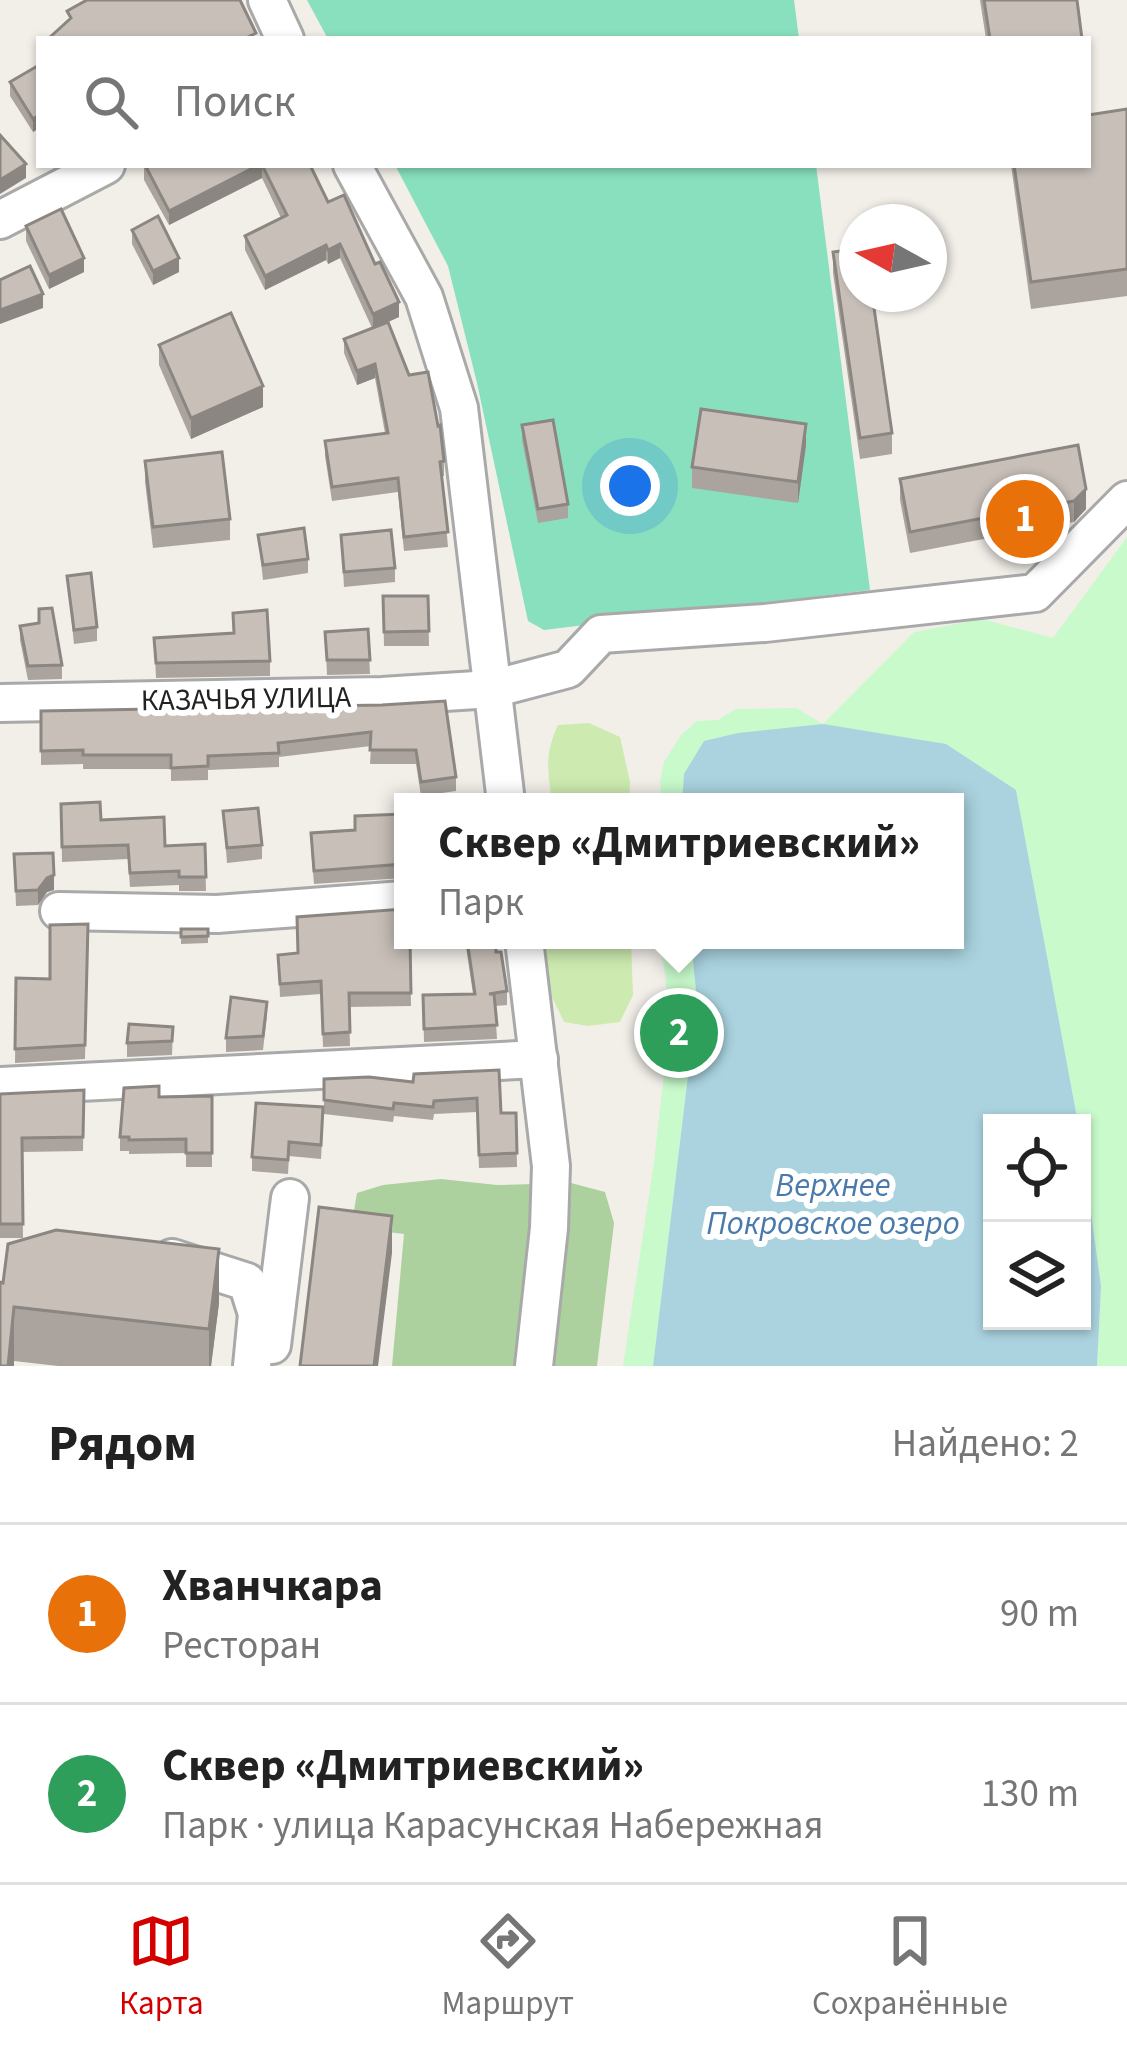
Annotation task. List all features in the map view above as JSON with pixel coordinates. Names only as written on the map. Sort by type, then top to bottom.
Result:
[{"type":"street","points":[[267,0],[284,36]]},
{"type":"street","points":[[0,220],[100,168]]},
{"type":"street","points":[[354,168],[424,297],[459,408],[505,793]]},
{"type":"street","name":"КАЗАЧЬЯ УЛИЦА","points":[[0,703],[382,696],[492,689],[568,669],[601,634],[765,623],[1035,593],[1127,500]]},
{"type":"street","points":[[59,911],[217,914],[394,901]]},
{"type":"street","points":[[525,949],[551,1166],[534,1366]]},
{"type":"street","points":[[0,1086],[539,1059]]},
{"type":"street","points":[[269,1366],[290,1198]]},
{"type":"street","points":[[140,1249],[247,1282],[257,1314],[252,1366]]},
{"type":"green space","points":[[307,0],[794,0],[799,36],[326,36]]},
{"type":"green space","points":[[397,168],[816,168],[870,590],[544,630],[528,621],[448,266]]},
{"type":"green space","points":[[1127,537],[1127,1366],[1097,1366],[1101,1286],[1091,1213],[1091,1114],[1076,1114],[1016,790],[684,774],[683,793],[661,793],[664,762],[681,735],[697,721],[718,720],[736,709],[796,708],[823,724],[914,632],[982,619],[1053,638]]},
{"type":"green space","points":[[589,723],[620,737],[629,793],[551,793],[549,754],[558,725]]},
{"type":"green space","points":[[546,949],[631,949],[633,995],[620,1022],[588,1026],[564,1022],[550,993]]},
{"type":"green space","points":[[661,949],[692,949],[697,1001],[653,1366],[623,1366],[667,1047]]},
{"type":"green space","points":[[441,1179],[497,1185],[571,1183],[605,1192],[614,1223],[597,1366],[392,1366],[404,1234],[352,1222],[357,1193],[383,1185]]},
{"type":"water","name":"Верхнее Покровское озеро","points":[[823,724],[946,744],[1016,790],[1076,1114],[983,1114],[983,1330],[1091,1330],[1091,1213],[1101,1286],[1097,1366],[653,1366],[697,1001],[692,949],[964,949],[964,793],[683,793],[684,774],[704,741]]},
{"type":"building","points":[[87,0],[240,0],[256,33],[51,36],[71,18],[67,11]]},
{"type":"building","points":[[984,0],[1077,0],[1082,36],[990,36]]},
{"type":"building","points":[[36,67],[36,117],[33,119],[10,82]]},
{"type":"building","points":[[1127,109],[1127,269],[1031,282],[1014,168],[1091,168],[1091,115]]},
{"type":"building","points":[[0,135],[26,164],[0,180]]},
{"type":"building","points":[[147,168],[253,168],[169,211]]},
{"type":"building","points":[[264,168],[311,168],[328,202],[344,195],[375,264],[380,262],[399,302],[373,314],[340,244],[328,250],[326,245],[265,276],[245,236],[287,215]]},
{"type":"building","points":[[61,209],[84,258],[49,275],[26,226]]},
{"type":"building","points":[[158,216],[179,258],[153,271],[132,230]]},
{"type":"building","points":[[839,251],[839,293],[833,252]]},
{"type":"building","points":[[30,266],[43,294],[0,310],[0,280]]},
{"type":"building","points":[[842,312],[875,312],[892,433],[860,438]]},
{"type":"building","points":[[231,313],[263,386],[191,418],[159,345]]},
{"type":"building","points":[[388,322],[409,375],[428,372],[440,425],[448,532],[404,537],[398,478],[332,487],[325,441],[388,433],[375,364],[357,371],[344,339]]},
{"type":"building","points":[[701,409],[806,424],[798,482],[692,467]]},
{"type":"building","points":[[553,420],[568,504],[538,509],[522,425]]},
{"type":"building","points":[[1078,445],[1086,489],[1074,501],[910,532],[900,479]]},
{"type":"building","points":[[222,452],[230,519],[153,527],[145,461]]},
{"type":"building","points":[[304,528],[308,559],[263,565],[258,535]]},
{"type":"building","points":[[391,530],[395,568],[344,572],[341,535]]},
{"type":"building","points":[[91,573],[97,627],[74,630],[67,576]]},
{"type":"building","points":[[383,596],[428,596],[429,631],[384,632]]},
{"type":"building","points":[[52,608],[62,665],[28,666],[20,626],[39,623],[39,609]]},
{"type":"building","points":[[267,610],[270,661],[156,663],[154,638],[234,633],[233,613]]},
{"type":"building","points":[[368,629],[370,660],[327,660],[325,632]]},
{"type":"building","points":[[445,701],[456,777],[421,782],[416,750],[370,750],[371,732],[278,743],[279,753],[208,756],[208,766],[171,768],[171,755],[41,751],[41,711]]},
{"type":"building","points":[[100,802],[101,820],[164,817],[165,846],[205,844],[206,877],[179,877],[179,871],[130,873],[128,845],[62,847],[61,804]]},
{"type":"building","points":[[258,808],[262,845],[227,848],[223,811]]},
{"type":"building","points":[[394,814],[394,865],[314,871],[311,833],[355,830],[355,816]]},
{"type":"building","points":[[53,853],[54,875],[38,890],[16,891],[14,854]]},
{"type":"building","points":[[394,910],[394,949],[410,949],[411,993],[349,993],[350,1032],[323,1034],[321,981],[280,984],[278,955],[298,953],[297,917]]},
{"type":"building","points":[[88,924],[85,1045],[15,1049],[16,978],[50,979],[50,925]]},
{"type":"building","points":[[181,929],[208,929],[208,936],[181,937]]},
{"type":"building","points":[[468,949],[496,949],[501,952],[507,991],[489,994],[494,994],[497,1025],[424,1029],[423,995],[475,994]]},
{"type":"building","points":[[231,997],[267,1002],[263,1036],[226,1038]]},
{"type":"building","points":[[129,1024],[173,1027],[172,1041],[127,1043]]},
{"type":"building","points":[[499,1070],[501,1113],[516,1113],[517,1153],[479,1155],[477,1098],[434,1101],[433,1107],[394,1103],[393,1109],[324,1100],[324,1079],[413,1082],[414,1074]]},
{"type":"building","points":[[159,1086],[159,1097],[212,1096],[212,1153],[186,1153],[186,1139],[120,1137],[124,1088]]},
{"type":"building","points":[[84,1090],[83,1137],[22,1138],[23,1224],[0,1224],[0,1094]]},
{"type":"building","points":[[256,1103],[323,1107],[321,1145],[289,1142],[288,1160],[252,1157]]},
{"type":"building","points":[[319,1207],[392,1216],[374,1366],[300,1366]]},
{"type":"building","points":[[56,1230],[219,1249],[209,1329],[14,1307],[8,1366],[0,1366],[0,1282],[8,1244]]},
{"type":"place","name":"Хванчкара","points":[[1025,519]]},
{"type":"place","name":"Сквер «Дмитриевский»","points":[[679,1033]]}]
